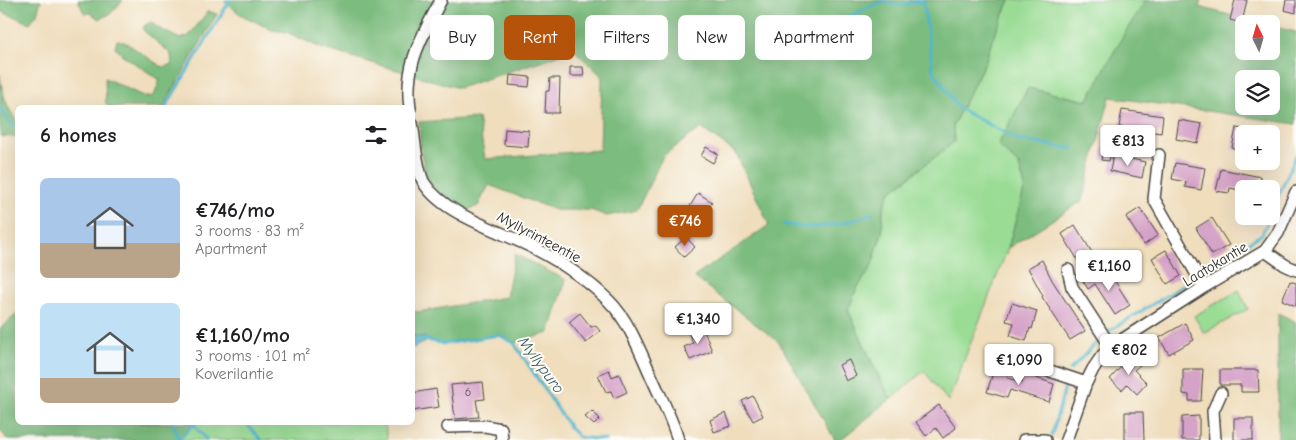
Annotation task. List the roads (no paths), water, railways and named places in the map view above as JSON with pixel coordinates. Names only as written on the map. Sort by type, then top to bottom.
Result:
[{"type":"street","points":[[410,105],[408,78],[414,57],[441,0]]},
{"type":"street","name":"Myllyrinteentie","points":[[415,139],[423,180],[438,199],[460,214],[536,249],[573,270],[609,302],[636,344],[678,440]]},
{"type":"street","points":[[1159,155],[1154,199],[1204,287]]},
{"type":"street","name":"Laatokantie","points":[[1066,440],[1086,383],[1102,356],[1111,347],[1204,287],[1265,251],[1278,233],[1296,192]]},
{"type":"street","points":[[1265,251],[1296,270]]},
{"type":"street","points":[[1068,270],[1072,287],[1111,347]]},
{"type":"street","points":[[1026,363],[1086,383]]},
{"type":"street","points":[[1216,440],[1213,412],[1221,393]]},
{"type":"street","points":[[448,427],[485,426],[501,429],[502,440]]},
{"type":"street","points":[[1024,440],[1045,440]]},
{"type":"water","points":[[415,336],[425,337],[426,342],[415,347]]},
{"type":"waterway","points":[[167,105],[230,0]]},
{"type":"waterway","points":[[923,0],[933,70],[958,108],[1018,140],[1073,149]]},
{"type":"waterway","points":[[852,15],[881,2],[901,5],[923,1]]},
{"type":"waterway","points":[[0,108],[9,122],[15,126]]},
{"type":"waterway","points":[[1280,192],[1296,155]]},
{"type":"waterway","points":[[784,224],[804,227],[833,225],[873,213]]},
{"type":"waterway","points":[[1205,271],[1262,234],[1266,225]]},
{"type":"waterway","points":[[1109,331],[1192,280]]},
{"type":"waterway","name":"Myllypuro","points":[[423,339],[444,344],[499,335],[514,343],[570,428],[579,437],[606,440]]},
{"type":"waterway","points":[[1070,370],[1098,341]]},
{"type":"waterway","points":[[1052,435],[1066,383]]},
{"type":"waterway","points":[[174,425],[179,440]]},
{"type":"waterway","name":"Myllypuro","points":[[179,440],[192,425]]},
{"type":"waterway","points":[[194,425],[207,440]]},
{"type":"waterway","points":[[248,425],[261,440]]}]
